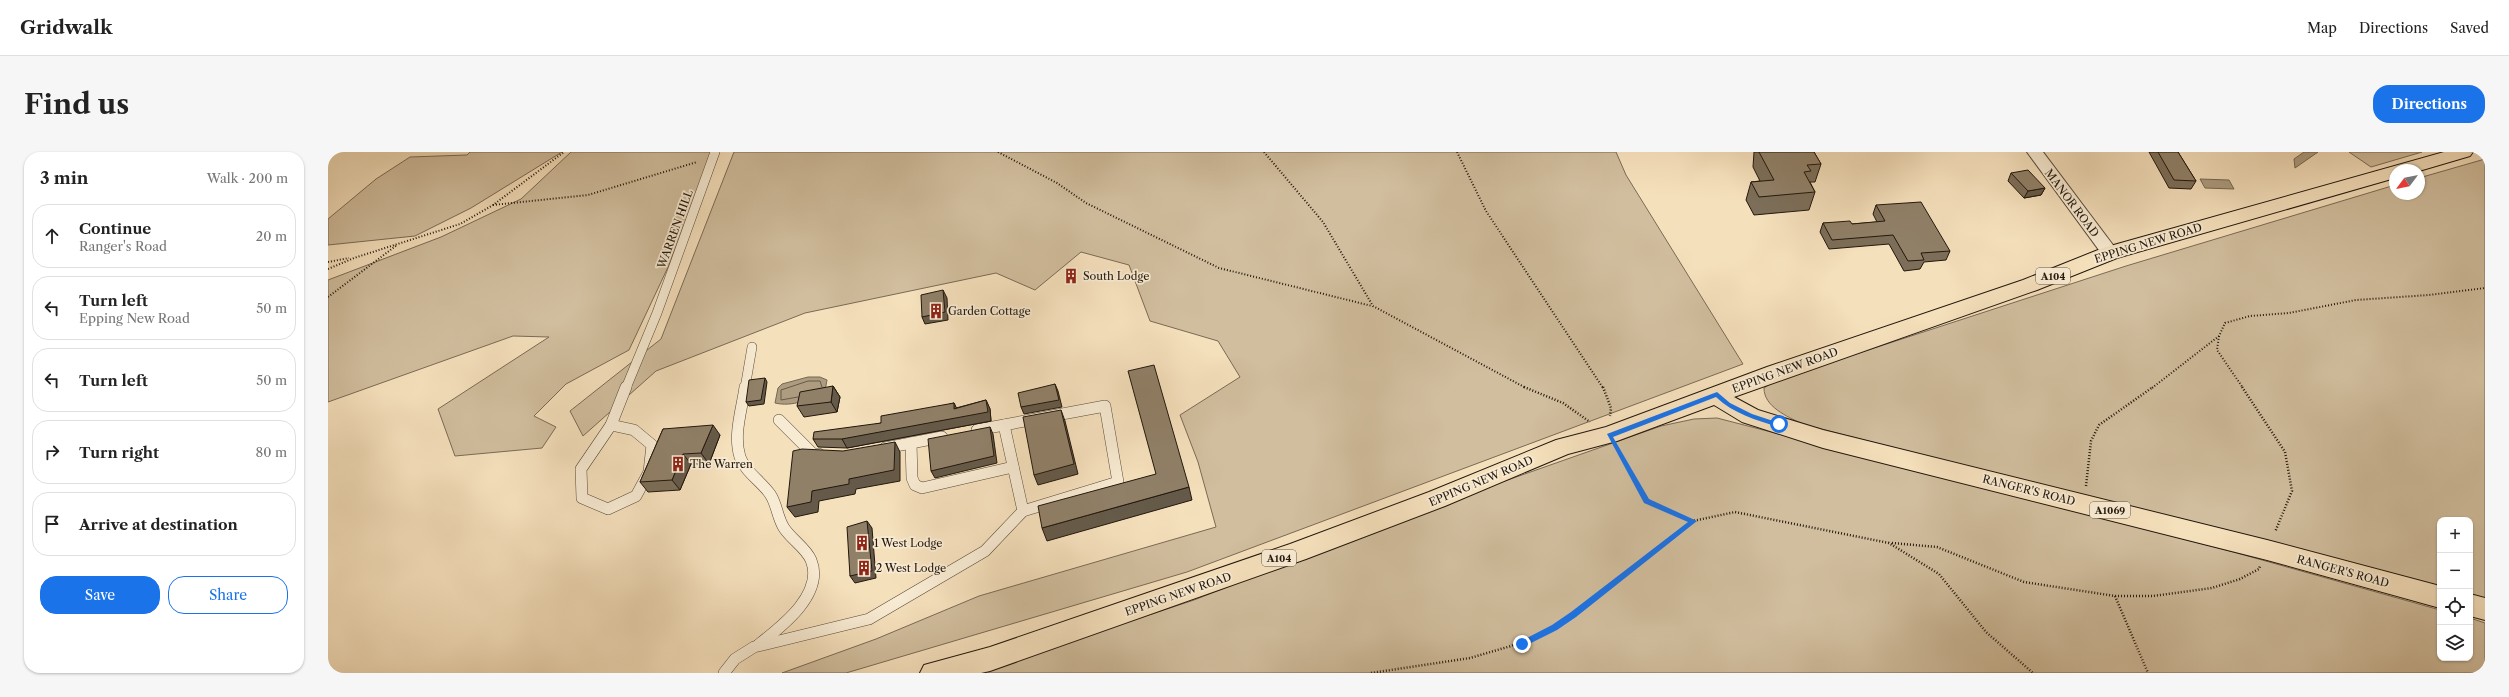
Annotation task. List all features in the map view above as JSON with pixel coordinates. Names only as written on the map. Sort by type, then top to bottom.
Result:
[{"type":"main road","points":[[2423,164],[2464,152]]},
{"type":"main road","name":"EPPING NEW ROAD","points":[[933,673],[990,659],[1275,560],[1437,499],[1564,446],[1609,435],[1717,394],[2030,285],[2110,253],[2389,174]]},
{"type":"main road","name":"RANGER'S ROAD","points":[[1717,394],[1728,404],[1750,416],[1823,439],[2244,544],[2437,596]]},
{"type":"main road","points":[[2473,606],[2485,609]]},
{"type":"street","name":"MANOR ROAD","points":[[2035,152],[2110,253]]},
{"type":"lane","name":"WARREN HILL","points":[[611,426],[657,314],[715,154]]},
{"type":"lane","points":[[724,673],[736,659],[782,626],[808,593],[814,579],[812,561],[782,526],[771,495],[742,465],[737,449],[737,436],[752,348]]},
{"type":"lane","points":[[754,647],[869,619],[985,552],[1023,511],[1118,482],[1105,406],[965,432]]},
{"type":"lane","points":[[779,420],[813,454],[827,454]]},
{"type":"lane","points":[[1004,425],[1023,511]]},
{"type":"lane","points":[[611,426],[634,430],[652,445],[649,472],[636,496],[608,509],[582,498],[582,469],[611,426]]},
{"type":"lane","points":[[872,450],[950,435]]},
{"type":"lane","points":[[911,443],[912,478],[915,485],[922,488],[1013,467]]},
{"type":"path","points":[[328,269],[354,258],[460,224],[493,205],[564,152]]},
{"type":"path","points":[[998,152],[1057,183],[1086,203],[1219,268],[1373,306],[1525,388],[1563,403],[1609,435],[1647,501],[1694,521]]},
{"type":"path","points":[[1264,152],[1323,222],[1373,306]]},
{"type":"path","points":[[1457,152],[1486,211],[1602,386],[1611,408],[1609,435]]},
{"type":"path","points":[[493,205],[559,200],[588,195],[620,187],[715,154]]},
{"type":"path","points":[[328,297],[399,243]]},
{"type":"path","points":[[328,262],[354,258]]},
{"type":"path","points":[[2079,489],[2086,486],[2091,440],[2099,425],[2152,389],[2219,336],[2225,323],[2250,316],[2289,313],[2356,300],[2429,295],[2485,288]]},
{"type":"path","points":[[1371,673],[1402,666],[1470,658],[1522,644],[1555,628],[1694,521],[1735,512],[1889,543],[1939,574],[1986,632],[2033,673]]},
{"type":"path","points":[[2116,596],[2148,673]]},
{"type":"shaded area","points":[[470,152],[562,152],[471,208],[415,236],[328,245],[328,219],[376,179],[410,157],[467,155]]},
{"type":"shaded area","points":[[571,152],[712,152],[669,265],[629,350],[566,384],[534,416],[556,427],[542,448],[455,456],[438,409],[549,337],[513,336],[328,402],[328,280],[441,237],[521,199]]},
{"type":"shaded area","points":[[734,152],[1616,152],[1626,175],[1743,364],[1187,572],[846,673],[782,673],[876,639],[979,596],[1216,527],[1198,462],[1180,415],[1240,377],[1218,341],[1150,321],[1129,265],[1081,252],[1035,290],[996,273],[805,313],[656,371],[583,436],[570,411],[661,339]]},
{"type":"shaded area","points":[[2349,152],[2422,152],[2371,167]]},
{"type":"shaded area","points":[[2485,159],[2485,601],[2473,598],[2473,517],[2437,517],[2437,588],[1802,424],[1777,410],[1768,401],[1765,395],[1764,388],[1776,380],[2126,266],[2389,187],[2389,200],[2425,200],[2425,176]]},
{"type":"shaded area","points":[[1717,418],[2230,551],[2437,609],[2437,661],[2473,661],[2473,619],[2485,623],[2485,673],[975,673],[1194,600],[1485,488],[1661,426],[1694,419]]},
{"type":"water","points":[[2304,152],[2318,152],[2295,168],[2294,159]]},
{"type":"water","points":[[2200,179],[2229,180],[2234,189],[2205,188]]},
{"type":"water","points":[[808,377],[820,377],[827,380],[825,391],[801,402],[788,404],[775,403],[778,388],[782,384]]},
{"type":"building","points":[[1759,152],[1814,152],[1821,164],[1807,165],[1811,171],[1804,172],[1815,192],[1759,197],[1751,182],[1774,180]]},
{"type":"building","points":[[2158,152],[2178,152],[2196,181],[2174,180]]},
{"type":"building","points":[[2028,170],[2045,188],[2028,191],[2011,173]]},
{"type":"building","points":[[1921,202],[1950,251],[1921,253],[1924,260],[1908,261],[1893,235],[1832,240],[1823,223],[1850,221],[1852,224],[1885,221],[1876,205]]},
{"type":"building","points":[[943,290],[945,312],[922,317],[921,295]]},
{"type":"building","points":[[1154,365],[1189,487],[1042,528],[1038,506],[1156,474],[1128,371]]},
{"type":"building","points":[[765,378],[761,400],[746,402],[749,380]]},
{"type":"building","points":[[1055,384],[1059,400],[1021,407],[1018,393]]},
{"type":"building","points":[[833,386],[831,402],[797,406],[800,392]]},
{"type":"building","points":[[986,400],[988,412],[842,439],[813,439],[814,432],[881,423],[881,416],[954,403],[954,409]]},
{"type":"building","points":[[1061,410],[1074,464],[1034,475],[1023,417]]},
{"type":"building","points":[[713,425],[701,453],[683,454],[672,480],[640,482],[663,429]]},
{"type":"building","points":[[990,427],[994,456],[931,471],[928,439]]},
{"type":"building","points":[[895,442],[894,470],[849,479],[849,484],[812,491],[811,502],[787,507],[793,451],[802,449],[843,451]]},
{"type":"building","points":[[867,521],[872,571],[850,576],[847,527]]},
{"type":"place","name":"South Lodge","points":[[1071,276]]},
{"type":"place","name":"Garden Cottage","points":[[936,311]]},
{"type":"place","name":"The Warren","points":[[678,464]]},
{"type":"place","name":"1 West Lodge","points":[[862,543]]},
{"type":"place","name":"2 West Lodge","points":[[864,568]]},
{"type":"route","points":[[1522,644],[1555,628],[1694,521],[1647,501],[1609,435],[1717,394],[1728,404],[1750,416],[1779,424]]}]
